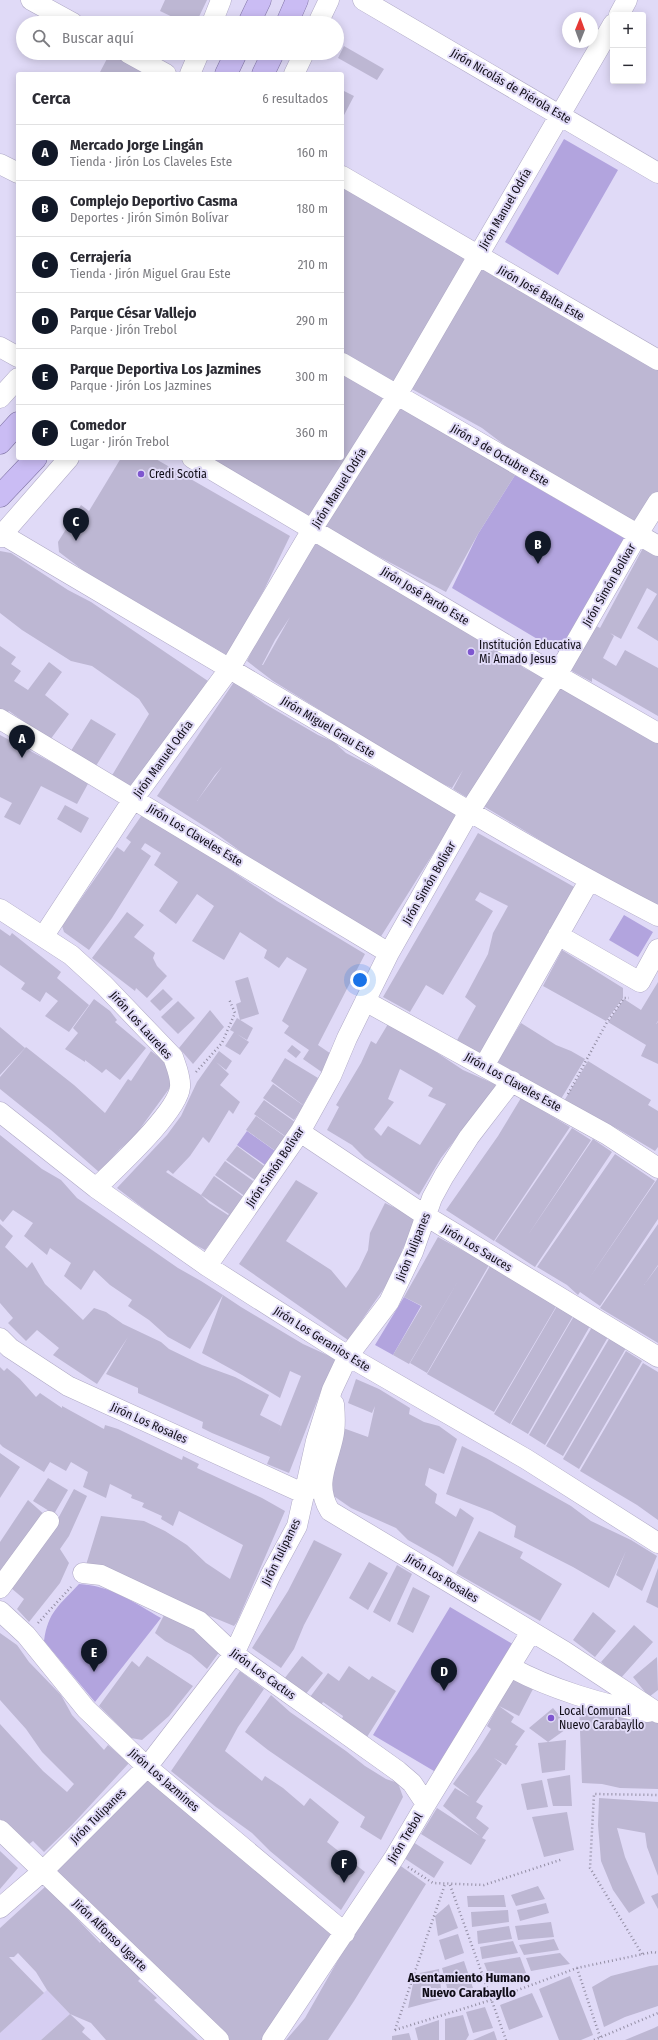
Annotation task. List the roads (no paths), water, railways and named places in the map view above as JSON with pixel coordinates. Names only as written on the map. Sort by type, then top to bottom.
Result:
[{"type":"highway","points":[[252,16],[260,0]]},
{"type":"highway","points":[[290,16],[297,0]]},
{"type":"highway","points":[[227,72],[233,60]]},
{"type":"highway","points":[[265,72],[270,60]]},
{"type":"highway","points":[[0,443],[16,425]]},
{"type":"highway","points":[[0,496],[34,460]]},
{"type":"street","points":[[31,0],[60,16]]},
{"type":"street","points":[[215,16],[221,0]]},
{"type":"street","points":[[321,16],[329,0]]},
{"type":"street","name":"Jirón Nicolás de Piérola Este","points":[[363,0],[658,173]]},
{"type":"street","points":[[620,12],[627,0]]},
{"type":"street","name":"Jirón Manuel Odría","points":[[43,937],[134,798],[230,668],[313,528],[397,395],[610,29]]},
{"type":"street","points":[[141,60],[162,72]]},
{"type":"street","points":[[191,72],[196,60]]},
{"type":"street","points":[[295,72],[301,60]]},
{"type":"street","points":[[0,164],[16,172]]},
{"type":"street","name":"Jirón José Balta Este","points":[[344,177],[658,360]]},
{"type":"street","points":[[0,347],[16,356]]},
{"type":"street","name":"Jirón 3 de Octubre Este","points":[[344,364],[658,546]]},
{"type":"street","points":[[0,398],[16,380]]},
{"type":"street","points":[[1,535],[67,460]]},
{"type":"street","name":"Jirón José Pardo Este","points":[[195,460],[313,528],[557,675],[658,733]]},
{"type":"street","name":"Jirón Simón Bolívar","points":[[207,1266],[300,1132],[331,1076],[347,1038],[389,953],[469,812],[557,675],[658,502]]},
{"type":"street","name":"Jirón Miguel Grau Este","points":[[1,535],[230,668],[469,812],[589,881],[658,916]]},
{"type":"street","name":"Jirón Los Claveles Este","points":[[0,719],[134,798],[389,953]]},
{"type":"street","points":[[484,1066],[589,881]]},
{"type":"street","name":"Jirón Los Laureles","points":[[0,909],[72,955],[104,985],[172,1057],[180,1081],[180,1087],[170,1109],[150,1133],[96,1188]]},
{"type":"street","points":[[558,935],[640,982],[658,949]]},
{"type":"street","name":"Jirón Los Claveles Este","points":[[365,1001],[606,1134],[658,1168]]},
{"type":"street","name":"Jirón Tulipanes","points":[[0,1908],[43,1871],[147,1767],[234,1654],[271,1574],[297,1526],[316,1441],[332,1390],[348,1356],[389,1302],[413,1252],[432,1198],[469,1136],[512,1081]]},
{"type":"street","name":"Jirón Los Geranios Este","points":[[0,1112],[96,1188],[207,1266],[348,1356],[526,1459],[658,1543]]},
{"type":"street","name":"Jirón Los Sauces","points":[[300,1132],[426,1216],[658,1357]]},
{"type":"street","name":"Jirón Los Rosales","points":[[0,1338],[10,1348],[68,1386],[305,1494]]},
{"type":"street","name":"Jirón Los Rosales","points":[[332,1390],[335,1421],[322,1487],[323,1496],[330,1511],[531,1632],[658,1713]]},
{"type":"street","points":[[0,1588],[49,1521]]},
{"type":"street","name":"Jirón Los Cactus","points":[[83,1573],[101,1574],[199,1622],[234,1654],[398,1771],[412,1783],[426,1804]]},
{"type":"street","name":"Jirón Los Jazmines","points":[[0,1611],[26,1635],[86,1709],[147,1767],[344,1933]]},
{"type":"street","name":"Jirón Trebol","points":[[272,2040],[394,1858],[531,1632]]},
{"type":"street","points":[[510,1667],[527,1676],[596,1700],[658,1713]]},
{"type":"street","name":"Jirón Alfonso Ugarte","points":[[0,1830],[219,2040]]},
{"type":"place","name":"Credi Scotia","points":[[141,474]]},
{"type":"place","name":"Cerrajería","points":[[76,541]]},
{"type":"place","name":"Complejo Deportivo Casma","points":[[538,564]]},
{"type":"place","name":"Institución Educativa Mi Amado Jesus","points":[[471,652]]},
{"type":"place","name":"Mercado Jorge Lingán","points":[[22,758]]},
{"type":"place","name":"Parque Deportiva Los Jazmines","points":[[94,1672]]},
{"type":"place","name":"Parque César Vallejo","points":[[444,1691]]},
{"type":"place","name":"Local Comunal Nuevo Carabayllo","points":[[551,1718]]},
{"type":"place","name":"Comedor","points":[[344,1883]]},
{"type":"district","name":"Asentamiento Humano Nuevo Carabayllo","points":[[469,1984]]}]
